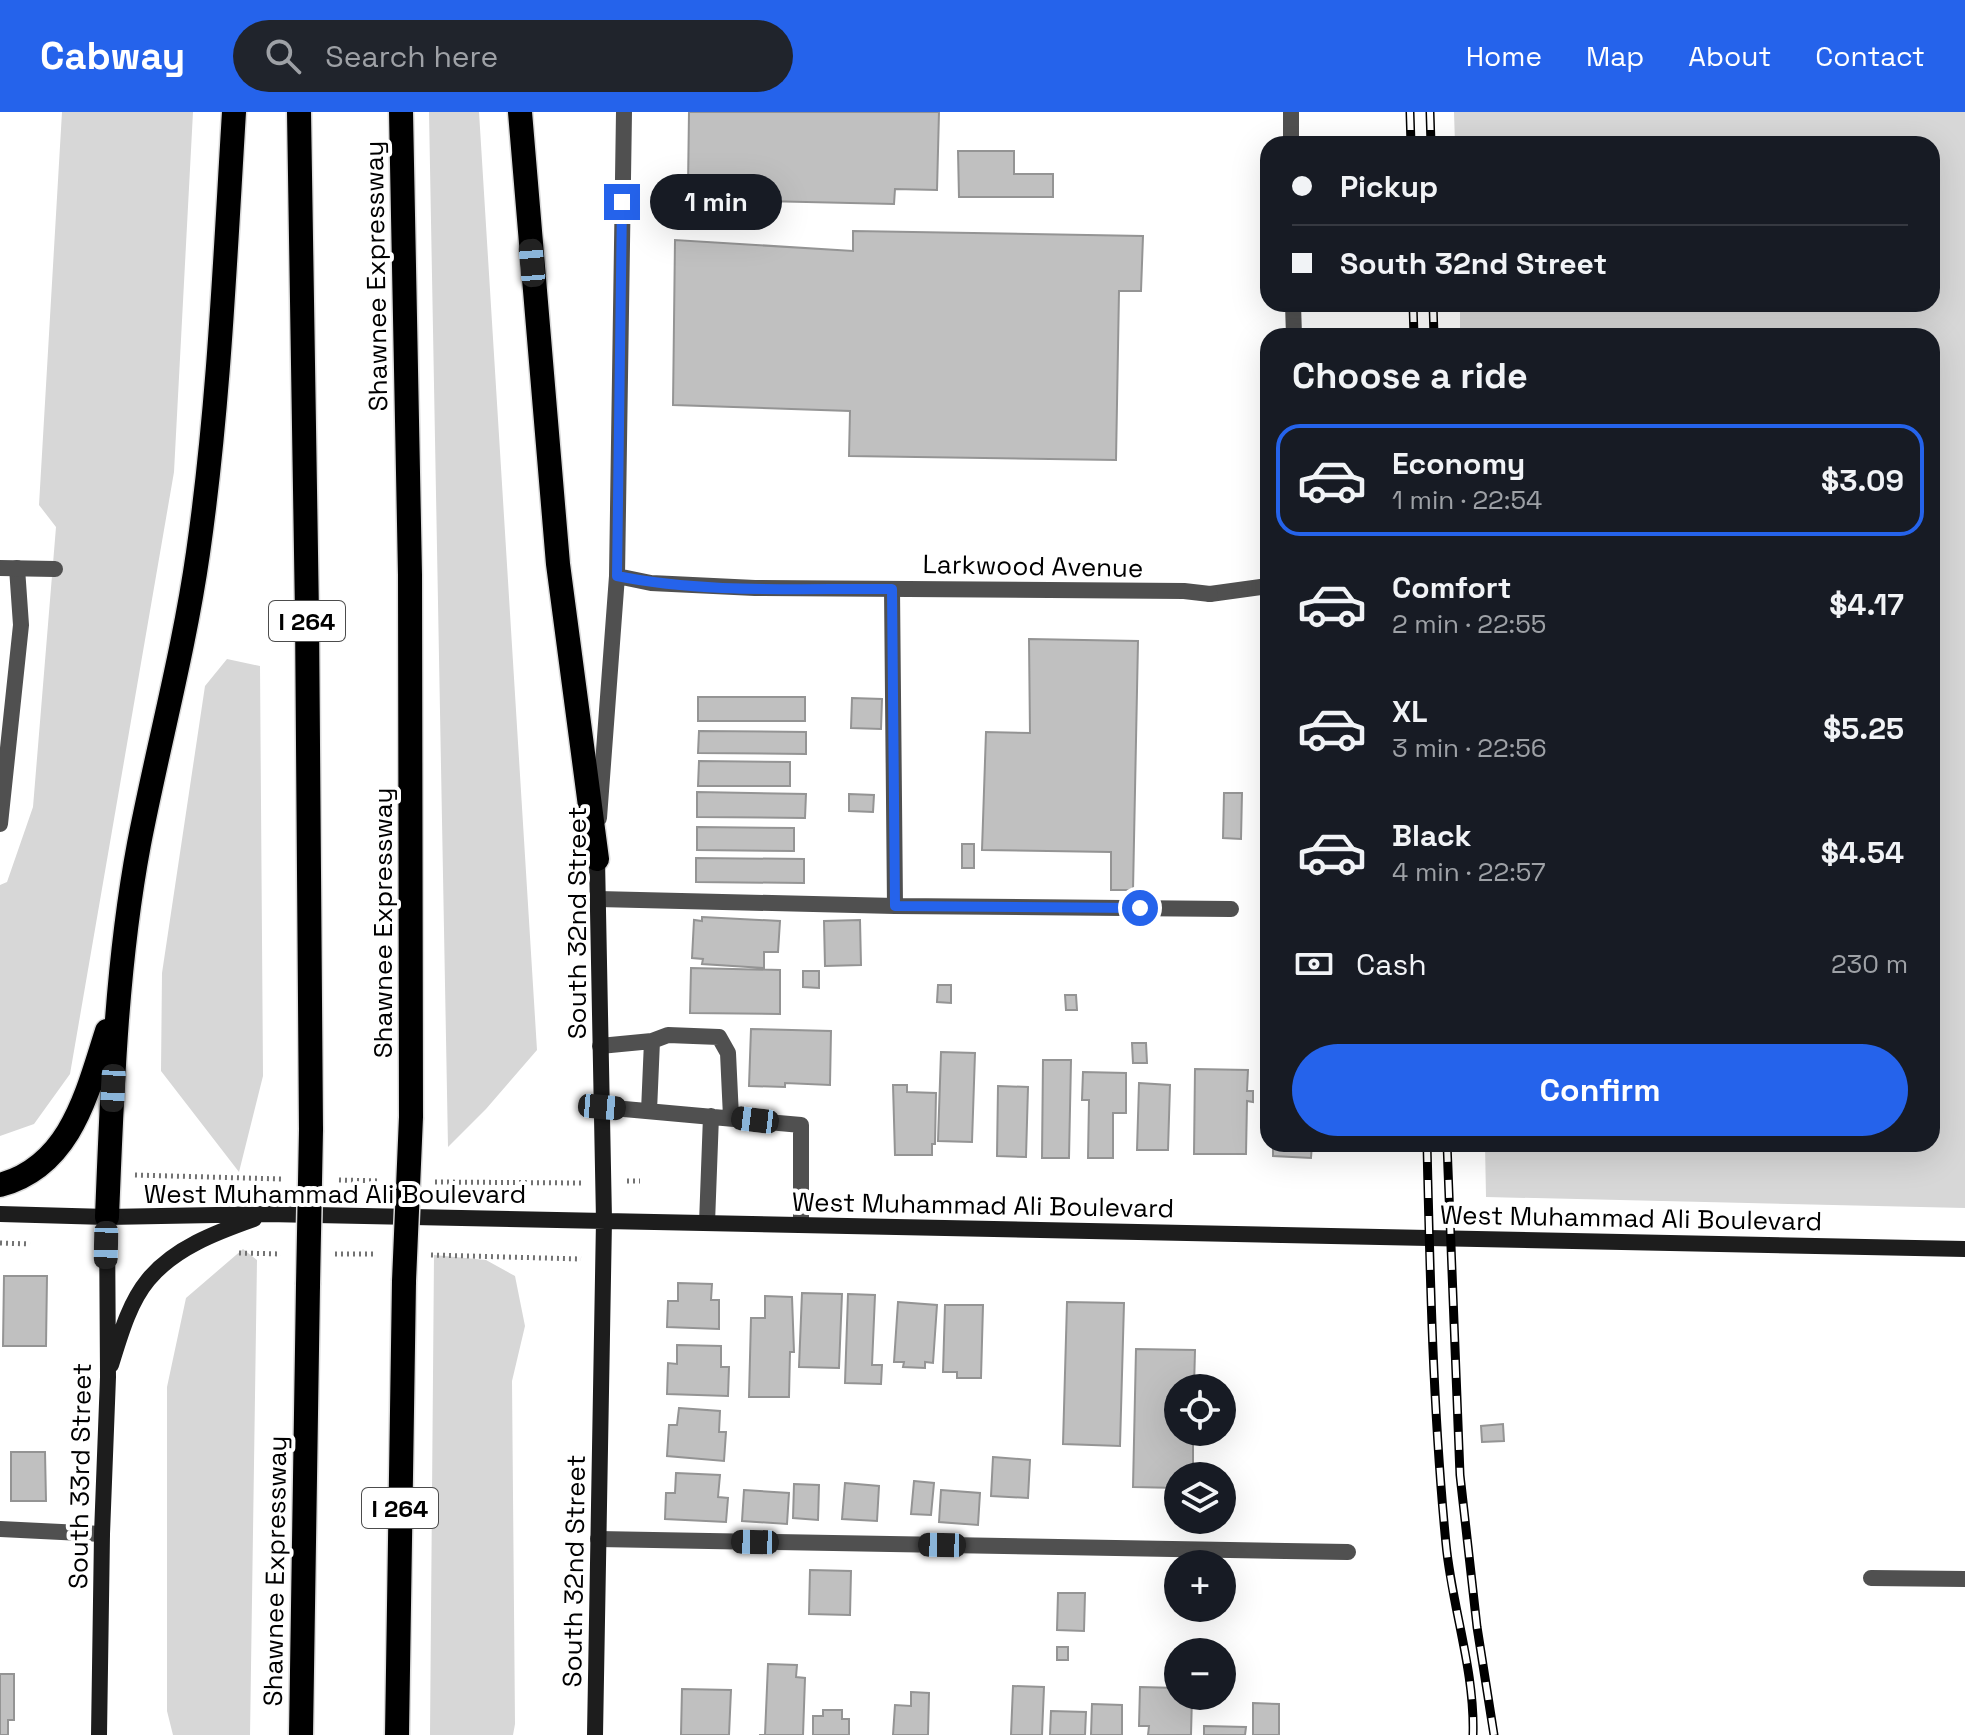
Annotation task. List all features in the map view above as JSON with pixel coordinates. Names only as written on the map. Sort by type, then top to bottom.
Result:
[{"type":"highway","points":[[107,1217],[116,1002],[139,845],[170,704],[198,553],[220,359],[234,112]]},
{"type":"highway","name":"Shawnee Expressway","points":[[299,112],[311,1130],[301,1735]]},
{"type":"highway","name":"Shawnee Expressway","points":[[397,1735],[404,1281],[411,1117],[410,575],[401,112]]},
{"type":"highway","points":[[520,112],[558,564],[597,859]]},
{"type":"highway","points":[[0,1185],[15,1181],[50,1159],[81,1111],[116,1002]]},
{"type":"main road","name":"South 32nd Street","points":[[595,1735],[604,1220],[597,859]]},
{"type":"main road","name":"West Muhammad Ali Boulevard","points":[[0,1214],[107,1217],[267,1214],[604,1220],[1965,1249]]},
{"type":"main road","points":[[108,1377],[126,1319],[148,1280],[179,1253],[211,1235],[267,1214]]},
{"type":"main road","name":"South 33rd Street","points":[[99,1735],[108,1377],[107,1217]]},
{"type":"street","name":"South 32nd Street","points":[[597,859],[617,576],[624,112]]},
{"type":"street","points":[[1291,112],[1291,136]]},
{"type":"street","points":[[0,824],[21,625],[9,568],[55,569]]},
{"type":"street","name":"Larkwood Avenue","points":[[617,576],[666,584],[755,588],[1184,591],[1210,594],[1260,587]]},
{"type":"street","points":[[892,589],[895,906]]},
{"type":"street","points":[[598,899],[1231,909]]},
{"type":"street","points":[[600,1046],[652,1041],[668,1035],[719,1037],[728,1053],[731,1117]]},
{"type":"street","points":[[649,1111],[652,1041]]},
{"type":"street","points":[[602,1107],[801,1125],[801,1225]]},
{"type":"street","points":[[707,1223],[711,1116]]},
{"type":"street","points":[[0,1529],[102,1534]]},
{"type":"street","points":[[598,1539],[1348,1552]]},
{"type":"street","points":[[1871,1578],[1965,1579]]},
{"type":"shaded area","points":[[62,112],[193,112],[174,472],[70,1074],[34,1124],[0,1136],[0,885],[7,882],[33,807],[56,527],[39,505]]},
{"type":"shaded area","points":[[429,112],[479,112],[537,1050],[448,1147]]},
{"type":"shaded area","points":[[1454,112],[1965,112],[1965,1208],[1486,1197],[1485,1152],[1940,1152],[1940,328],[1460,328],[1460,312],[1940,312],[1940,136],[1455,136]]},
{"type":"shaded area","points":[[227,659],[260,666],[263,1076],[239,1172],[161,1071],[162,973],[205,686]]},
{"type":"shaded area","points":[[243,1249],[257,1260],[250,1735],[173,1735],[167,1711],[167,1387],[186,1298]]},
{"type":"shaded area","points":[[434,1255],[486,1260],[515,1276],[525,1326],[512,1381],[513,1735],[430,1735]]},
{"type":"building","points":[[689,112],[939,112],[937,190],[895,189],[894,204],[711,200],[711,188],[688,187]]},
{"type":"building","points":[[958,151],[1014,151],[1014,174],[1053,174],[1053,197],[959,197]]},
{"type":"building","points":[[853,231],[1143,236],[1141,291],[1119,291],[1116,460],[849,456],[850,411],[673,405],[675,240],[853,251]]},
{"type":"building","points":[[1029,639],[1138,641],[1133,890],[1111,890],[1111,852],[982,850],[986,732],[1030,733]]},
{"type":"building","points":[[698,697],[805,697],[805,721],[698,721]]},
{"type":"building","points":[[852,698],[882,699],[881,729],[851,728]]},
{"type":"building","points":[[699,731],[806,732],[806,754],[698,753]]},
{"type":"building","points":[[699,761],[790,762],[790,786],[698,786]]},
{"type":"building","points":[[697,792],[806,794],[805,818],[697,817]]},
{"type":"building","points":[[1224,793],[1242,793],[1241,839],[1223,838]]},
{"type":"building","points":[[849,794],[874,795],[873,812],[849,811]]},
{"type":"building","points":[[697,827],[794,828],[794,851],[697,850]]},
{"type":"building","points":[[962,844],[974,844],[974,868],[962,868]]},
{"type":"building","points":[[696,858],[804,859],[804,883],[696,882]]},
{"type":"building","points":[[702,917],[780,921],[778,952],[764,952],[764,968],[702,964],[703,959],[692,958],[694,920],[702,921]]},
{"type":"building","points":[[860,920],[861,965],[825,966],[824,921]]},
{"type":"building","points":[[691,968],[780,970],[780,1014],[690,1013]]},
{"type":"building","points":[[803,971],[819,971],[819,988],[803,987]]},
{"type":"building","points":[[938,985],[951,985],[951,1003],[937,1002]]},
{"type":"building","points":[[1065,995],[1076,995],[1077,1010],[1066,1010]]},
{"type":"building","points":[[751,1029],[831,1031],[830,1085],[785,1083],[785,1087],[749,1086]]},
{"type":"building","points":[[1132,1043],[1146,1043],[1147,1063],[1133,1063]]},
{"type":"building","points":[[941,1052],[975,1053],[972,1142],[938,1141]]},
{"type":"building","points":[[1043,1060],[1071,1060],[1069,1158],[1042,1158]]},
{"type":"building","points":[[1195,1069],[1248,1070],[1247,1091],[1253,1091],[1253,1102],[1247,1101],[1246,1154],[1194,1154]]},
{"type":"building","points":[[1083,1072],[1126,1073],[1126,1113],[1113,1113],[1113,1158],[1088,1158],[1089,1100],[1082,1100]]},
{"type":"building","points":[[1139,1083],[1170,1085],[1168,1150],[1137,1150]]},
{"type":"building","points":[[893,1085],[907,1085],[907,1092],[936,1093],[932,1155],[895,1155]]},
{"type":"building","points":[[998,1086],[1028,1087],[1026,1157],[997,1156]]},
{"type":"building","points":[[1273,1152],[1311,1152],[1311,1158],[1273,1156]]},
{"type":"building","points":[[4,1276],[47,1276],[46,1346],[3,1346]]},
{"type":"building","points":[[678,1283],[712,1284],[711,1300],[719,1300],[719,1329],[667,1327],[668,1301],[678,1301]]},
{"type":"building","points":[[802,1293],[842,1294],[839,1368],[799,1367]]},
{"type":"building","points":[[848,1294],[875,1295],[872,1365],[882,1365],[881,1384],[845,1383]]},
{"type":"building","points":[[765,1296],[792,1297],[794,1352],[790,1352],[789,1397],[749,1397],[751,1318],[765,1318]]},
{"type":"building","points":[[898,1302],[937,1305],[933,1363],[925,1362],[925,1368],[903,1367],[904,1362],[894,1362]]},
{"type":"building","points":[[1067,1302],[1124,1303],[1120,1446],[1063,1444]]},
{"type":"building","points":[[945,1305],[983,1305],[981,1378],[957,1378],[957,1372],[943,1372]]},
{"type":"building","points":[[677,1345],[721,1346],[721,1367],[729,1367],[728,1396],[667,1394],[668,1363],[677,1364]]},
{"type":"building","points":[[1136,1349],[1195,1350],[1194,1374],[1164,1374],[1164,1446],[1193,1446],[1193,1462],[1164,1462],[1164,1488],[1133,1487]]},
{"type":"building","points":[[679,1408],[720,1411],[719,1432],[726,1432],[724,1461],[667,1456],[669,1425],[677,1425]]},
{"type":"building","points":[[1503,1424],[1504,1441],[1482,1442],[1481,1426]]},
{"type":"building","points":[[11,1452],[45,1452],[46,1501],[11,1501]]},
{"type":"building","points":[[993,1457],[1030,1460],[1028,1498],[991,1496]]},
{"type":"building","points":[[676,1473],[720,1475],[718,1497],[728,1498],[726,1522],[665,1519],[666,1493],[675,1493]]},
{"type":"building","points":[[914,1481],[934,1483],[931,1515],[911,1514]]},
{"type":"building","points":[[845,1483],[879,1486],[877,1521],[842,1519]]},
{"type":"building","points":[[794,1484],[819,1485],[818,1520],[793,1518]]},
{"type":"building","points":[[744,1490],[789,1493],[787,1524],[742,1521]]},
{"type":"building","points":[[941,1490],[980,1493],[978,1525],[939,1522]]},
{"type":"building","points":[[810,1570],[851,1571],[850,1615],[809,1614]]},
{"type":"building","points":[[1058,1593],[1085,1593],[1084,1631],[1057,1630]]},
{"type":"building","points":[[1057,1647],[1068,1647],[1068,1660],[1057,1660]]},
{"type":"building","points":[[768,1664],[797,1665],[796,1677],[805,1678],[803,1735],[765,1735]]},
{"type":"building","points":[[0,1674],[14,1674],[14,1720],[8,1720],[8,1735],[0,1735]]},
{"type":"building","points":[[1013,1686],[1044,1687],[1042,1735],[1011,1735]]},
{"type":"building","points":[[1140,1687],[1164,1688],[1164,1710],[1192,1710],[1191,1735],[1148,1735],[1149,1726],[1139,1726]]},
{"type":"building","points":[[682,1689],[731,1690],[729,1735],[681,1735]]},
{"type":"building","points":[[911,1692],[929,1693],[928,1735],[893,1735],[895,1705],[911,1706]]},
{"type":"building","points":[[1253,1703],[1279,1704],[1279,1735],[1253,1735]]},
{"type":"building","points":[[1092,1704],[1122,1705],[1122,1735],[1091,1735]]},
{"type":"building","points":[[823,1710],[842,1710],[842,1719],[849,1719],[849,1735],[813,1735],[813,1716],[823,1716]]},
{"type":"building","points":[[1051,1711],[1086,1712],[1085,1735],[1050,1735]]},
{"type":"building","points":[[1204,1726],[1246,1727],[1245,1735],[1204,1735]]},
{"type":"railway","points":[[1410,112],[1411,136]]},
{"type":"railway","points":[[1430,112],[1431,136]]},
{"type":"railway","points":[[1413,312],[1414,328]]},
{"type":"railway","points":[[1433,312],[1434,328]]},
{"type":"railway","points":[[1427,1152],[1438,1444],[1449,1568],[1467,1663],[1473,1735]]},
{"type":"railway","points":[[1447,1152],[1460,1475],[1477,1627],[1494,1735]]},
{"type":"route","points":[[622,202],[617,576],[651,583],[755,588],[892,589],[895,906],[1140,908]]}]
